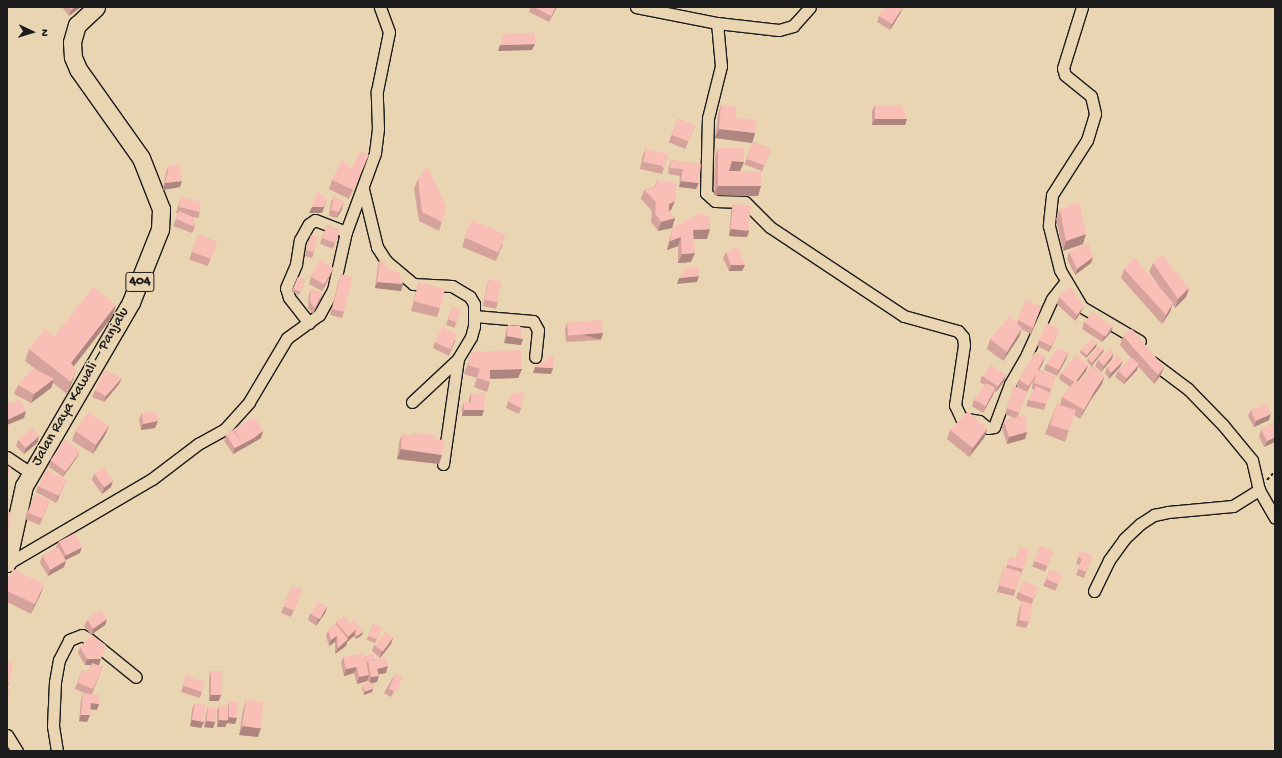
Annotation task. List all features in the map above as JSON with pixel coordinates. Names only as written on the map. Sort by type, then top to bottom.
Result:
[{"type":"main road","name":"Jalan Raya Kawali – Panjalu","points":[[7,564],[21,496],[31,473],[131,302],[160,229],[161,209],[141,158],[78,69],[73,58],[72,42],[78,26],[96,7]]},
{"type":"street","points":[[7,564],[152,479],[198,444],[226,429],[250,402],[287,338],[319,315],[333,290],[346,232],[363,190],[375,153],[378,129],[377,91],[389,32],[380,7]]},
{"type":"street","points":[[636,7],[717,23],[779,30],[793,26],[810,7]]},
{"type":"street","points":[[1082,7],[1063,68],[1065,76],[1091,96],[1095,114],[1087,140],[1052,195],[1049,206],[1049,226],[1060,270],[1082,307],[1144,344],[1154,364],[1188,389],[1223,425],[1252,460],[1259,490],[1275,518]]},
{"type":"street","points":[[717,23],[721,66],[708,118],[704,188],[709,197],[715,201],[745,202],[770,227],[904,316],[958,331],[963,337],[964,345],[956,410],[964,420],[979,421],[990,428],[995,425],[1010,384],[1027,354],[1052,299],[1066,281]]},
{"type":"street","points":[[363,190],[377,247],[386,261],[413,284],[452,286],[462,290],[470,297],[474,316],[471,337],[458,358],[412,402]]},
{"type":"street","points":[[309,323],[289,297],[286,288],[296,264],[300,240],[309,224],[315,220],[346,232]]},
{"type":"street","points":[[474,316],[533,322],[538,330],[535,356]]},
{"type":"street","points":[[443,464],[458,358]]},
{"type":"street","points":[[7,457],[31,473]]},
{"type":"street","points":[[1094,591],[1109,560],[1124,539],[1150,518],[1168,512],[1233,506],[1259,490]]},
{"type":"street","points":[[57,751],[53,726],[55,682],[59,660],[69,640],[82,635],[90,639],[136,677]]},
{"type":"street","points":[[7,735],[17,751]]},
{"type":"building","points":[[534,7],[556,7],[551,16]]},
{"type":"building","points":[[885,7],[903,7],[892,24],[879,16]]},
{"type":"building","points":[[535,33],[535,44],[500,45],[504,34]]},
{"type":"building","points":[[721,105],[737,107],[735,118],[757,120],[755,133],[719,129]]},
{"type":"building","points":[[875,105],[902,105],[907,119],[875,119]]},
{"type":"building","points":[[678,119],[695,126],[688,142],[672,135]]},
{"type":"building","points":[[753,142],[771,149],[764,166],[747,159]]},
{"type":"building","points":[[718,148],[744,148],[744,162],[732,161],[729,171],[761,171],[761,186],[718,186]]},
{"type":"building","points":[[646,149],[668,154],[665,167],[643,162]]},
{"type":"building","points":[[360,151],[369,155],[353,190],[332,180],[342,160],[352,169]]},
{"type":"building","points":[[671,160],[701,164],[699,183],[681,181],[683,169],[670,168]]},
{"type":"building","points":[[179,164],[182,181],[165,183],[169,166]]},
{"type":"building","points":[[427,166],[446,206],[442,222],[422,212],[418,179]]},
{"type":"building","points":[[657,180],[677,183],[675,201],[669,204],[669,212],[675,218],[661,222],[655,213],[656,202],[644,190],[656,186]]},
{"type":"building","points":[[317,191],[327,200],[324,207],[312,207]]},
{"type":"building","points":[[334,196],[344,202],[339,212],[331,210]]},
{"type":"building","points":[[181,197],[200,202],[200,212],[179,207]]},
{"type":"building","points":[[1079,201],[1086,234],[1066,241],[1060,210]]},
{"type":"building","points":[[733,204],[751,206],[748,231],[730,229]]},
{"type":"building","points":[[179,211],[193,217],[195,227],[176,219]]},
{"type":"building","points":[[701,213],[710,218],[710,229],[693,230],[695,253],[682,254],[681,237],[670,241],[673,227]]},
{"type":"building","points":[[472,220],[506,235],[498,252],[464,237]]},
{"type":"building","points":[[327,225],[340,230],[335,243],[322,238]]},
{"type":"building","points":[[198,235],[217,242],[211,259],[192,252]]},
{"type":"building","points":[[311,235],[318,237],[313,252],[307,250]]},
{"type":"building","points":[[1088,242],[1093,257],[1077,269],[1069,252]]},
{"type":"building","points":[[738,247],[745,265],[731,265],[726,252]]},
{"type":"building","points":[[1162,255],[1189,288],[1178,299],[1153,263]]},
{"type":"building","points":[[1135,258],[1173,303],[1166,315],[1124,269]]},
{"type":"building","points":[[380,259],[385,263],[387,269],[399,272],[403,284],[377,282]]},
{"type":"building","points":[[320,260],[334,268],[324,284],[310,276]]},
{"type":"building","points":[[698,266],[699,276],[679,278],[686,268]]},
{"type":"building","points":[[341,274],[353,277],[344,312],[332,309]]},
{"type":"building","points":[[298,277],[305,280],[300,292],[293,289]]},
{"type":"building","points":[[489,279],[502,282],[497,302],[484,299]]},
{"type":"building","points":[[419,282],[445,289],[440,308],[414,301]]},
{"type":"building","points":[[1070,286],[1084,306],[1077,315],[1059,297]]},
{"type":"building","points":[[93,287],[116,305],[71,363],[76,370],[71,382],[29,349],[45,329],[54,337]]},
{"type":"building","points":[[311,289],[322,294],[315,308],[310,302]]},
{"type":"building","points":[[1026,300],[1041,307],[1033,328],[1018,320]]},
{"type":"building","points":[[452,307],[461,310],[457,322],[448,319]]},
{"type":"building","points":[[1092,312],[1113,326],[1105,337],[1085,323]]},
{"type":"building","points":[[1010,316],[1022,328],[1007,352],[990,339]]},
{"type":"building","points":[[602,320],[603,333],[568,335],[567,322]]},
{"type":"building","points":[[1047,323],[1060,329],[1052,346],[1039,340]]},
{"type":"building","points":[[508,325],[520,326],[523,339],[507,336]]},
{"type":"building","points":[[442,327],[458,334],[451,349],[435,343]]},
{"type":"building","points":[[1132,329],[1164,367],[1158,375],[1123,336]]},
{"type":"building","points":[[1092,339],[1097,343],[1087,355],[1081,350]]},
{"type":"building","points":[[1099,346],[1104,349],[1092,363],[1088,358]]},
{"type":"building","points":[[1058,348],[1068,353],[1059,370],[1046,364]]},
{"type":"building","points":[[1110,348],[1114,353],[1104,366],[1098,360]]},
{"type":"building","points":[[521,350],[522,369],[490,370],[490,382],[477,378],[480,369],[468,365],[472,352]]},
{"type":"building","points":[[1035,352],[1045,356],[1038,370],[1055,377],[1052,389],[1034,383],[1036,374],[1029,386],[1019,380]]},
{"type":"building","points":[[554,354],[553,368],[535,367]]},
{"type":"building","points":[[1118,354],[1123,361],[1111,373],[1107,367]]},
{"type":"building","points":[[1076,355],[1088,365],[1074,382],[1061,373]]},
{"type":"building","points":[[1131,357],[1139,364],[1127,379],[1119,371]]},
{"type":"building","points":[[991,365],[1006,375],[998,387],[983,377]]},
{"type":"building","points":[[1091,366],[1104,377],[1094,392],[1080,383]]},
{"type":"building","points":[[33,368],[54,379],[34,394],[18,385]]},
{"type":"building","points":[[104,370],[122,378],[106,396],[95,390]]},
{"type":"building","points":[[1076,380],[1094,392],[1084,410],[1062,397]]},
{"type":"building","points":[[986,383],[995,388],[986,406],[974,400]]},
{"type":"building","points":[[1014,386],[1027,392],[1019,413],[1007,408]]},
{"type":"building","points":[[1036,386],[1051,393],[1047,404],[1028,400]]},
{"type":"building","points":[[524,392],[521,408],[508,401],[512,394]]},
{"type":"building","points":[[471,393],[485,393],[484,410],[464,410],[464,402],[471,402]]},
{"type":"building","points":[[20,400],[26,411],[7,420],[7,404]]},
{"type":"building","points":[[1266,403],[1271,414],[1255,421],[1250,410]]},
{"type":"building","points":[[1057,404],[1076,410],[1069,431],[1050,425]]},
{"type":"building","points":[[156,411],[158,421],[143,424],[142,413]]},
{"type":"building","points":[[968,411],[987,429],[973,448],[950,430]]},
{"type":"building","points":[[88,412],[109,426],[96,445],[75,431]]},
{"type":"building","points":[[1026,414],[1027,432],[1009,437],[1004,421]]},
{"type":"building","points":[[254,417],[263,431],[254,438],[235,448],[226,435],[233,430],[241,442],[234,429]]},
{"type":"building","points":[[1275,422],[1275,437],[1267,441],[1261,430]]},
{"type":"building","points":[[32,428],[39,436],[26,448],[18,440]]},
{"type":"building","points":[[414,433],[435,435],[434,439],[444,440],[442,455],[401,449],[402,434],[414,436]]},
{"type":"building","points":[[65,440],[80,451],[66,471],[50,460]]},
{"type":"building","points":[[7,466],[11,467],[7,477]]},
{"type":"building","points":[[103,467],[113,481],[104,487],[94,473]]},
{"type":"building","points":[[46,470],[67,480],[59,496],[38,486]]},
{"type":"building","points":[[35,494],[50,500],[42,519],[28,513]]},
{"type":"building","points":[[7,512],[10,512],[8,532],[7,532]]},
{"type":"building","points":[[75,533],[82,547],[66,555],[59,541]]},
{"type":"building","points":[[1040,546],[1053,551],[1047,566],[1034,561]]},
{"type":"building","points":[[58,547],[66,561],[50,570],[42,556]]},
{"type":"building","points":[[1020,547],[1029,550],[1023,569],[1007,565],[1010,557],[1016,559]]},
{"type":"building","points":[[1080,551],[1092,556],[1086,572],[1078,569],[1082,559],[1078,557]]},
{"type":"building","points":[[1004,567],[1021,572],[1016,590],[999,585]]},
{"type":"building","points":[[13,569],[44,584],[35,604],[7,591],[7,581]]},
{"type":"building","points":[[1050,570],[1062,575],[1058,584],[1046,579]]},
{"type":"building","points":[[1023,581],[1039,588],[1034,599],[1018,592]]},
{"type":"building","points":[[292,586],[302,590],[294,611],[284,606]]},
{"type":"building","points":[[1022,601],[1033,604],[1029,622],[1019,620]]},
{"type":"building","points":[[318,602],[327,607],[320,619],[311,614]]},
{"type":"building","points":[[101,610],[107,619],[93,629],[87,620]]},
{"type":"building","points":[[344,616],[356,630],[348,636],[336,623]]},
{"type":"building","points":[[355,620],[363,632],[357,636],[355,633],[356,630],[350,624]]},
{"type":"building","points":[[336,624],[348,639],[338,648],[337,636],[331,640],[328,630]]},
{"type":"building","points":[[373,624],[381,627],[377,639],[368,636]]},
{"type":"building","points":[[385,632],[393,638],[383,652],[375,646]]},
{"type":"building","points":[[92,635],[106,645],[101,659],[87,659],[80,647]]},
{"type":"building","points":[[364,653],[369,675],[359,677],[357,667],[346,669],[343,657]]},
{"type":"building","points":[[374,653],[375,659],[366,663],[365,656]]},
{"type":"building","points":[[385,657],[388,666],[377,669],[379,676],[371,677],[368,661]]},
{"type":"building","points":[[7,662],[13,663],[9,683],[7,682]]},
{"type":"building","points":[[92,663],[103,667],[93,689],[78,683],[82,670],[89,672]]},
{"type":"building","points":[[211,671],[222,671],[222,695],[211,695]]},
{"type":"building","points":[[395,674],[402,678],[397,692],[389,689]]},
{"type":"building","points":[[186,676],[205,682],[202,692],[183,686]]},
{"type":"building","points":[[371,682],[373,689],[364,691],[362,684]]},
{"type":"building","points":[[7,690],[10,691],[7,706]]},
{"type":"building","points":[[83,693],[100,695],[99,704],[91,703],[90,715],[81,715]]},
{"type":"building","points":[[246,700],[264,703],[260,728],[242,726]]},
{"type":"building","points":[[229,702],[238,702],[237,718],[229,717]]},
{"type":"building","points":[[195,703],[206,705],[203,722],[192,720]]},
{"type":"building","points":[[219,705],[228,705],[228,720],[219,720]]},
{"type":"building","points":[[208,707],[217,708],[215,722],[207,721]]}]
